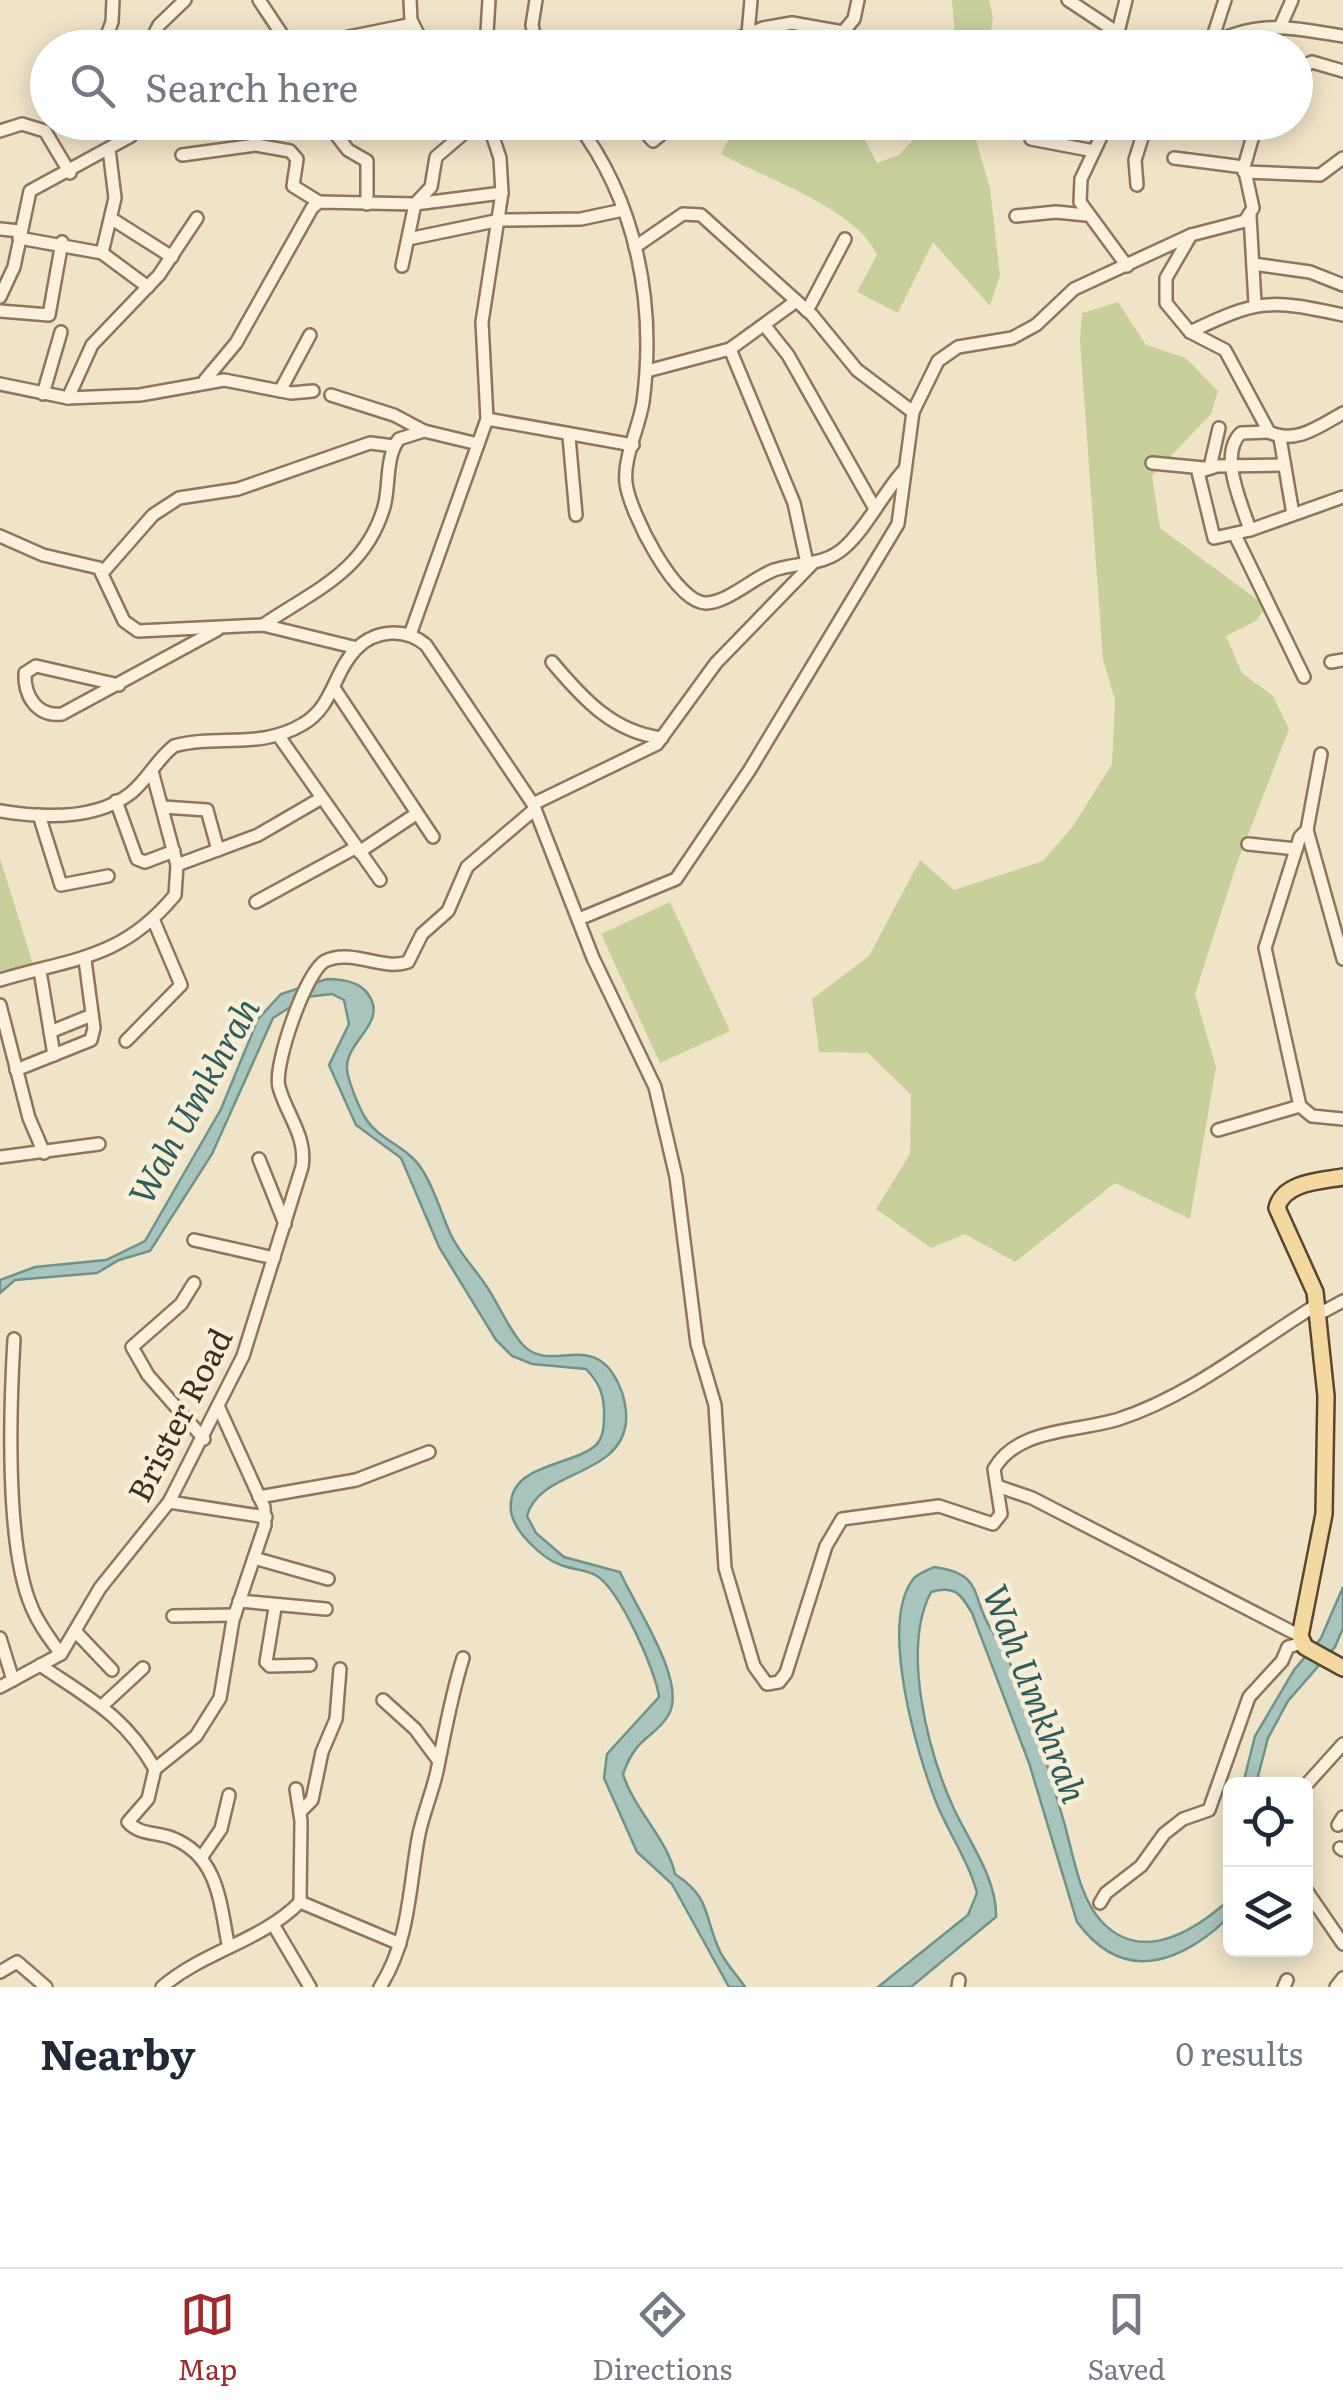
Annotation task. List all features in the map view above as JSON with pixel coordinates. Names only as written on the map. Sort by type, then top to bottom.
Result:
[{"type":"main road","points":[[1340,1666],[1304,1643],[1326,1478],[1319,1309],[1310,1276],[1281,1223],[1278,1201],[1286,1192],[1342,1176]]},
{"type":"street","points":[[109,30],[112,0]]},
{"type":"street","points":[[156,30],[185,0]]},
{"type":"street","points":[[259,0],[279,30]]},
{"type":"street","points":[[410,0],[416,30]]},
{"type":"street","points":[[487,30],[489,0]]},
{"type":"street","points":[[533,30],[536,0]]},
{"type":"street","points":[[748,30],[750,0]]},
{"type":"street","points":[[845,30],[854,19],[858,0]]},
{"type":"street","points":[[1068,0],[1111,30]]},
{"type":"street","points":[[1115,30],[1126,0]]},
{"type":"street","points":[[1213,30],[1225,0]]},
{"type":"street","points":[[1281,25],[1292,0]]},
{"type":"street","points":[[764,30],[792,23],[832,30]]},
{"type":"street","points":[[383,30],[413,24]]},
{"type":"street","points":[[1243,30],[1281,25],[1309,30]]},
{"type":"street","points":[[1313,31],[1343,36]]},
{"type":"street","points":[[1313,62],[1343,71]]},
{"type":"street","points":[[0,131],[22,124],[30,126]]},
{"type":"street","points":[[51,140],[70,173]]},
{"type":"street","points":[[0,298],[14,267],[30,191],[70,173],[124,140]]},
{"type":"street","points":[[340,140],[348,150],[367,161],[367,204]]},
{"type":"street","points":[[402,266],[416,204],[431,187],[439,152],[455,140]]},
{"type":"street","points":[[411,632],[487,420],[482,322],[502,193],[500,158],[494,140]]},
{"type":"street","points":[[589,140],[610,176],[636,247],[648,311],[647,371],[626,488],[664,567],[686,596],[696,602],[719,601],[761,576],[811,563],[846,547],[906,469]]},
{"type":"street","points":[[1032,140],[1094,151]]},
{"type":"street","points":[[1100,140],[1079,189],[1076,214],[1123,268]]},
{"type":"street","points":[[1137,185],[1135,160],[1141,140]]},
{"type":"street","points":[[1252,140],[1244,170],[1252,208],[1255,303]]},
{"type":"street","points":[[182,155],[256,146],[290,151],[298,159],[293,186],[320,202],[416,204],[502,193]]},
{"type":"street","points":[[102,253],[112,219],[115,188],[109,149]]},
{"type":"street","points":[[1174,158],[1244,170],[1320,175],[1343,158]]},
{"type":"street","points":[[204,380],[236,343],[312,208],[320,202]]},
{"type":"street","points":[[408,239],[500,220],[581,219],[623,210]]},
{"type":"street","points":[[636,247],[684,214],[701,215],[807,311],[858,370],[913,412]]},
{"type":"street","points":[[1016,216],[1076,214]]},
{"type":"street","points":[[579,919],[676,880],[749,770],[887,543],[902,507],[913,412],[927,376],[946,352],[1012,338],[1036,324],[1062,296],[1190,236],[1238,224],[1250,216]]},
{"type":"street","points":[[68,398],[92,345],[148,287],[197,218]]},
{"type":"street","points":[[112,219],[172,257]]},
{"type":"street","points":[[0,230],[102,253],[148,287]]},
{"type":"street","points":[[1190,236],[1164,290],[1171,314],[1190,332],[1226,350],[1274,435],[1293,514]]},
{"type":"street","points":[[807,311],[845,239]]},
{"type":"street","points":[[0,311],[49,314],[62,242]]},
{"type":"street","points":[[1253,264],[1310,272],[1343,285]]},
{"type":"street","points":[[647,371],[730,349],[795,302]]},
{"type":"street","points":[[1190,332],[1255,303],[1280,302],[1343,315]]},
{"type":"street","points":[[765,326],[788,355],[874,507]]},
{"type":"street","points":[[42,394],[61,332]]},
{"type":"street","points":[[280,391],[310,335]]},
{"type":"street","points":[[730,349],[794,503],[811,563]]},
{"type":"street","points":[[0,384],[68,398],[158,392],[204,380],[237,381],[280,391],[313,391]]},
{"type":"street","points":[[331,394],[394,416],[424,432],[478,444]]},
{"type":"street","points":[[1250,530],[1231,465],[1236,436],[1311,431],[1343,413]]},
{"type":"street","points":[[487,420],[633,446]]},
{"type":"street","points":[[1218,428],[1207,467],[1198,477],[1214,538],[1235,535],[1343,497]]},
{"type":"street","points":[[263,625],[335,582],[354,564],[382,513],[394,446],[404,436],[424,432]]},
{"type":"street","points":[[569,437],[576,516]]},
{"type":"street","points":[[103,572],[152,515],[180,498],[238,489],[370,443],[394,446]]},
{"type":"street","points":[[1152,463],[1207,467],[1282,465]]},
{"type":"street","points":[[1235,535],[1260,596],[1290,640],[1304,677]]},
{"type":"street","points":[[0,536],[103,572],[124,621],[138,632],[263,625],[356,648]]},
{"type":"street","points":[[534,806],[648,751],[662,738],[703,678],[811,563]]},
{"type":"street","points":[[118,685],[36,666],[25,673],[32,701],[53,715],[118,685],[222,627]]},
{"type":"street","points":[[0,811],[72,815],[116,802],[174,746],[278,734],[315,715],[356,648],[388,633],[411,632],[426,644],[534,806],[592,958],[649,1069],[676,1178],[692,1315],[715,1405],[726,1568],[759,1677],[772,1684],[786,1673],[826,1546],[842,1519],[939,1506],[993,1524],[1001,1514],[996,1464],[1026,1442],[1118,1419],[1167,1400],[1319,1309],[1343,1301]]},
{"type":"street","points":[[552,662],[582,696],[615,724],[634,734],[662,738]]},
{"type":"street","points":[[334,688],[432,837]]},
{"type":"street","points":[[278,734],[380,880]]},
{"type":"street","points":[[1322,754],[1308,830],[1296,849],[1265,956],[1300,1106],[1312,1116],[1343,1119]]},
{"type":"street","points":[[0,980],[84,960],[120,946],[175,895],[177,865],[152,771]]},
{"type":"street","points":[[177,865],[258,835],[320,799]]},
{"type":"street","points":[[116,802],[138,859],[145,862],[174,851]]},
{"type":"street","name":"Brister Road","points":[[0,1687],[60,1654],[100,1588],[169,1502],[243,1356],[302,1167],[303,1143],[278,1086],[277,1066],[309,976],[330,959],[408,962],[422,934],[448,911],[466,866],[534,806]]},
{"type":"street","points":[[163,807],[207,810],[218,850]]},
{"type":"street","points":[[256,902],[357,850],[416,814]]},
{"type":"street","points":[[39,815],[63,887],[108,876]]},
{"type":"street","points":[[1308,830],[1343,959]]},
{"type":"street","points":[[1248,844],[1296,849]]},
{"type":"street","points":[[126,1041],[180,985],[153,918]]},
{"type":"street","points":[[16,1070],[91,1040],[92,1015],[84,960]]},
{"type":"street","points":[[40,972],[54,1055]]},
{"type":"street","points":[[0,1004],[16,1070],[44,1153]]},
{"type":"street","points":[[50,1032],[92,1015]]},
{"type":"street","points":[[1218,1130],[1300,1106]]},
{"type":"street","points":[[0,1157],[99,1144]]},
{"type":"street","points":[[260,1159],[284,1224]]},
{"type":"street","points":[[194,1240],[274,1258]]},
{"type":"street","points":[[194,1283],[168,1318],[132,1347],[148,1375],[204,1439]]},
{"type":"street","points":[[14,1340],[10,1429],[17,1537],[30,1604],[60,1654]]},
{"type":"street","points":[[220,1408],[266,1517],[235,1615],[225,1676],[211,1716],[196,1736],[155,1768],[148,1800],[131,1816],[130,1826],[171,1838],[201,1858],[217,1885],[228,1944]]},
{"type":"street","points":[[259,1497],[356,1480],[429,1452]]},
{"type":"street","points":[[997,1486],[1032,1498],[1304,1643]]},
{"type":"street","points":[[169,1502],[266,1517]]},
{"type":"street","points":[[254,1558],[328,1580]]},
{"type":"street","points":[[240,1601],[275,1608],[326,1609]]},
{"type":"street","points":[[275,1608],[266,1662],[270,1666],[310,1666]]},
{"type":"street","points":[[173,1616],[235,1615]]},
{"type":"street","points":[[75,1631],[112,1670]]},
{"type":"street","points":[[0,1638],[14,1680]]},
{"type":"street","points":[[1100,1903],[1106,1892],[1141,1866],[1177,1822],[1209,1810],[1248,1697],[1282,1662],[1288,1647],[1304,1643]]},
{"type":"street","points":[[380,1987],[400,1944],[444,1716],[463,1658]]},
{"type":"street","points":[[40,1665],[129,1726],[155,1768]]},
{"type":"street","points":[[102,1706],[143,1668]]},
{"type":"street","points":[[300,1812],[312,1800],[322,1752],[338,1711],[340,1669]]},
{"type":"street","points":[[383,1700],[415,1729],[438,1760]]},
{"type":"street","points":[[1312,1777],[1343,1744]]},
{"type":"street","points":[[162,1987],[183,1969],[228,1944],[274,1926],[300,1902],[300,1812],[296,1789]]},
{"type":"street","points":[[201,1858],[220,1829],[229,1795]]},
{"type":"street","points":[[1313,1900],[1343,1944]]},
{"type":"street","points":[[300,1902],[400,1944]]},
{"type":"street","points":[[274,1926],[310,1987]]},
{"type":"street","points":[[0,1972],[17,1962],[46,1987]]},
{"type":"street","points":[[1336,1987],[1343,1978]]},
{"type":"green space","points":[[952,0],[989,0],[991,30],[955,30]]},
{"type":"green space","points":[[728,140],[865,140],[877,163],[899,155],[913,140],[976,140],[990,188],[1000,275],[990,306],[933,242],[898,313],[857,292],[877,255],[866,238],[808,196],[721,154]]},
{"type":"green space","points":[[1118,302],[1146,345],[1186,358],[1218,391],[1211,414],[1152,476],[1160,528],[1266,606],[1256,621],[1226,636],[1242,673],[1273,696],[1289,729],[1237,863],[1195,994],[1216,1067],[1190,1219],[1115,1183],[1015,1262],[965,1234],[931,1248],[876,1209],[910,1154],[911,1095],[868,1053],[819,1052],[812,999],[869,956],[920,860],[954,890],[1043,861],[1073,826],[1112,764],[1115,700],[1103,660],[1080,341],[1082,313]]},
{"type":"green space","points":[[0,858],[33,964],[0,973]]},
{"type":"green space","points":[[670,902],[730,1031],[660,1063],[601,934]]},
{"type":"water","points":[[327,979],[360,986],[373,1004],[370,1023],[352,1050],[347,1069],[363,1114],[421,1168],[456,1244],[518,1339],[534,1353],[597,1359],[609,1368],[621,1389],[626,1422],[621,1440],[595,1464],[547,1489],[534,1501],[527,1516],[536,1533],[564,1557],[620,1572],[657,1643],[673,1700],[664,1722],[634,1751],[623,1774],[665,1848],[675,1874],[695,1890],[720,1952],[745,1987],[729,1987],[672,1884],[637,1852],[604,1778],[607,1754],[659,1697],[636,1632],[606,1584],[593,1574],[546,1557],[523,1535],[511,1511],[512,1495],[529,1475],[585,1452],[599,1441],[604,1418],[599,1387],[586,1369],[532,1364],[512,1356],[496,1340],[439,1247],[401,1158],[356,1125],[329,1065],[349,1024],[344,1000],[332,994],[306,997],[273,1018],[212,1154],[150,1251],[119,1260],[97,1273],[15,1280],[0,1293],[0,1280],[35,1267],[106,1260],[145,1241],[221,1109],[258,1019],[281,994]]},
{"type":"water","points":[[934,1567],[950,1570],[974,1588],[1025,1698],[1078,1875],[1094,1912],[1118,1935],[1152,1942],[1186,1931],[1223,1904],[1223,1921],[1207,1936],[1172,1956],[1138,1961],[1106,1950],[1077,1922],[1029,1763],[972,1613],[956,1592],[939,1590],[931,1592],[922,1615],[918,1642],[921,1700],[944,1786],[987,1875],[996,1917],[911,1987],[878,1987],[968,1915],[977,1893],[928,1780],[904,1688],[900,1625],[904,1598],[921,1573]]},
{"type":"water","points":[[1343,1587],[1343,1628],[1335,1647],[1288,1701],[1268,1738],[1258,1777],[1245,1777],[1255,1736],[1294,1670],[1321,1638]]},
{"type":"water label","name":"Wah Umkhrah","points":[[192,1100]]},
{"type":"water label","name":"Wah Umkhrah","points":[[1037,1693]]}]
